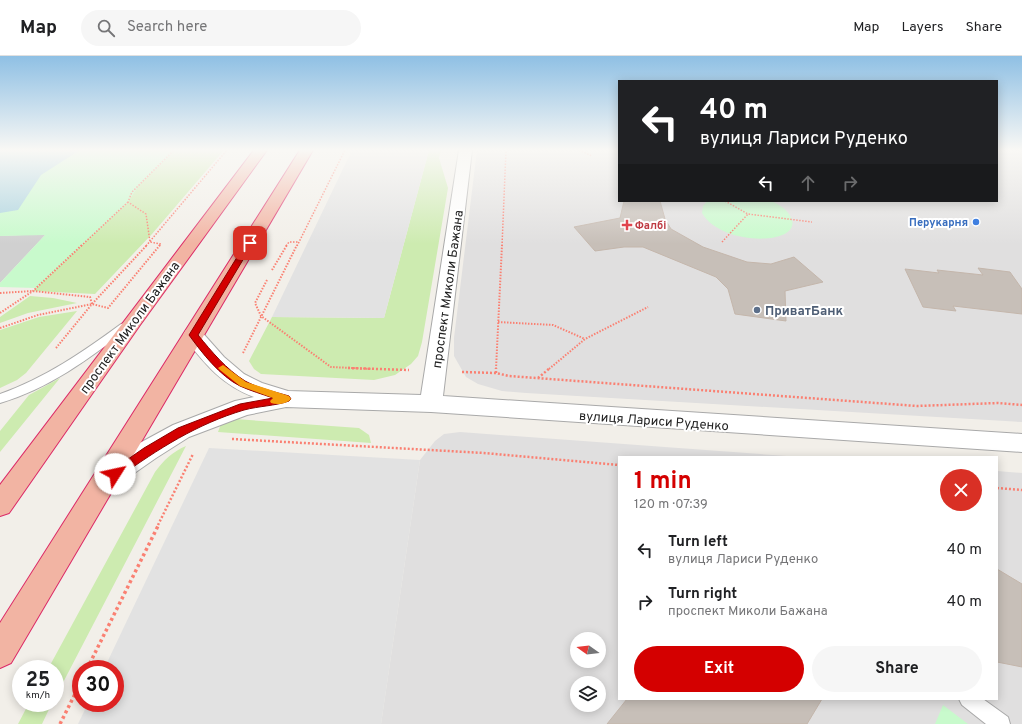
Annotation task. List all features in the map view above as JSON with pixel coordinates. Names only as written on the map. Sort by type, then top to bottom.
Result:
[{"type":"highway","name":"проспект Миколи Бажана","points":[[0,505],[133,321],[238,181]]},
{"type":"highway","points":[[0,652],[288,181]]},
{"type":"street","name":"проспект Миколи Бажана","points":[[431,404],[462,181]]},
{"type":"street","name":"вулиця Лариси Руденко","points":[[193,335],[217,363],[231,376],[243,384],[286,399]]},
{"type":"street","name":"вулиця Лариси Руденко","points":[[104,482],[147,451],[181,431],[243,407],[286,399],[431,404],[1022,443]]},
{"type":"lane","points":[[0,399],[22,392],[53,376],[93,350],[133,321]]},
{"type":"lane","points":[[969,700],[1001,724]]},
{"type":"path","points":[[0,313],[33,291],[128,202],[132,192],[143,181]]},
{"type":"path","points":[[52,352],[92,304],[150,242],[202,181]]},
{"type":"path","points":[[261,316],[329,181]]},
{"type":"path","points":[[496,373],[505,181]]},
{"type":"path","points":[[128,202],[146,214],[150,242]]},
{"type":"path","points":[[727,202],[748,214],[812,222]]},
{"type":"path","points":[[722,242],[748,214]]},
{"type":"path","points":[[0,328],[38,315],[92,304],[108,308],[161,244],[150,242]]},
{"type":"path","points":[[272,270],[289,242],[298,242]]},
{"type":"path","points":[[267,280],[255,303],[261,316],[331,367],[496,373],[509,376],[917,406],[998,403],[1022,404]]},
{"type":"path","points":[[0,293],[33,291],[90,297],[92,304]]},
{"type":"path","points":[[537,378],[585,339],[648,307]]},
{"type":"path","points":[[498,322],[553,325],[585,339]]},
{"type":"path","points":[[225,439],[484,453],[618,465]]},
{"type":"path","points":[[92,660],[195,452]]},
{"type":"path","points":[[998,488],[1022,490]]},
{"type":"path","points":[[60,724],[72,700]]},
{"type":"shaded area","points":[[337,181],[421,181],[384,318],[272,317]]},
{"type":"shaded area","points":[[473,181],[618,181],[618,202],[998,202],[998,181],[1022,181],[1022,422],[502,391],[478,384],[466,377],[454,356],[454,338]]},
{"type":"shaded area","points":[[46,234],[0,283],[0,236]]},
{"type":"shaded area","points":[[460,432],[787,456],[618,456],[618,700],[998,700],[998,471],[1022,473],[1022,724],[381,724],[420,460],[435,441],[444,434]]},
{"type":"shaded area","points":[[209,448],[420,460],[381,724],[78,724],[84,712],[124,712],[124,660],[108,660]]},
{"type":"green space","points":[[0,181],[143,181],[128,202],[36,288],[0,287],[0,283],[45,235],[0,236]]},
{"type":"green space","points":[[143,181],[197,181],[152,234],[95,294],[33,291],[128,202],[132,192]]},
{"type":"green space","points":[[421,181],[446,181],[448,188],[422,342],[418,356],[411,364],[395,375],[374,380],[261,374],[254,369],[249,361],[272,317],[384,318]]},
{"type":"green space","points":[[706,202],[772,202],[780,206],[789,214],[792,224],[788,232],[777,237],[762,239],[745,237],[728,233],[713,225],[702,213],[703,206]]},
{"type":"green space","points":[[30,296],[53,298],[77,303],[28,313],[0,323],[0,317]]},
{"type":"green space","points":[[77,311],[26,373],[17,380],[0,388],[0,330],[39,317]]},
{"type":"green space","points":[[60,378],[0,452],[0,431],[29,395]]},
{"type":"green space","points":[[235,419],[359,428],[369,435],[371,443],[218,432],[222,421]]},
{"type":"green space","points":[[186,446],[75,660],[72,660],[72,665],[64,681],[64,660],[53,660],[155,472],[177,451]]},
{"type":"green space","points":[[943,705],[968,724],[935,724]]},
{"type":"green space","points":[[24,712],[48,712],[42,724],[18,724]]},
{"type":"water","points":[[0,181],[37,181],[18,210],[0,213]]},
{"type":"building","points":[[624,202],[660,202],[665,219],[671,229],[703,247],[747,262],[771,264],[794,257],[823,282],[785,291],[786,321],[735,314],[728,289],[716,277],[643,247],[624,247],[595,251],[574,227],[620,218]]},
{"type":"building","points":[[978,268],[1010,272],[1022,289],[1022,314],[953,306],[956,311],[923,307],[905,269],[939,273],[937,270],[983,275]]},
{"type":"building","points":[[998,570],[1022,584],[1022,667],[998,662]]},
{"type":"building","points":[[626,700],[821,700],[807,724],[607,724]]},
{"type":"slow traffic","points":[[223,368],[231,376],[243,384],[286,399],[275,401]]},
{"type":"place","name":"Перукарня","points":[[976,222]]},
{"type":"place","name":"Фалбі","points":[[627,225]]},
{"type":"place","name":"ПриватБанк","points":[[757,310]]},
{"type":"route","points":[[115,474],[147,451],[181,431],[210,418],[243,407],[286,399],[243,384],[231,376],[217,363],[193,335],[250,243]]}]
